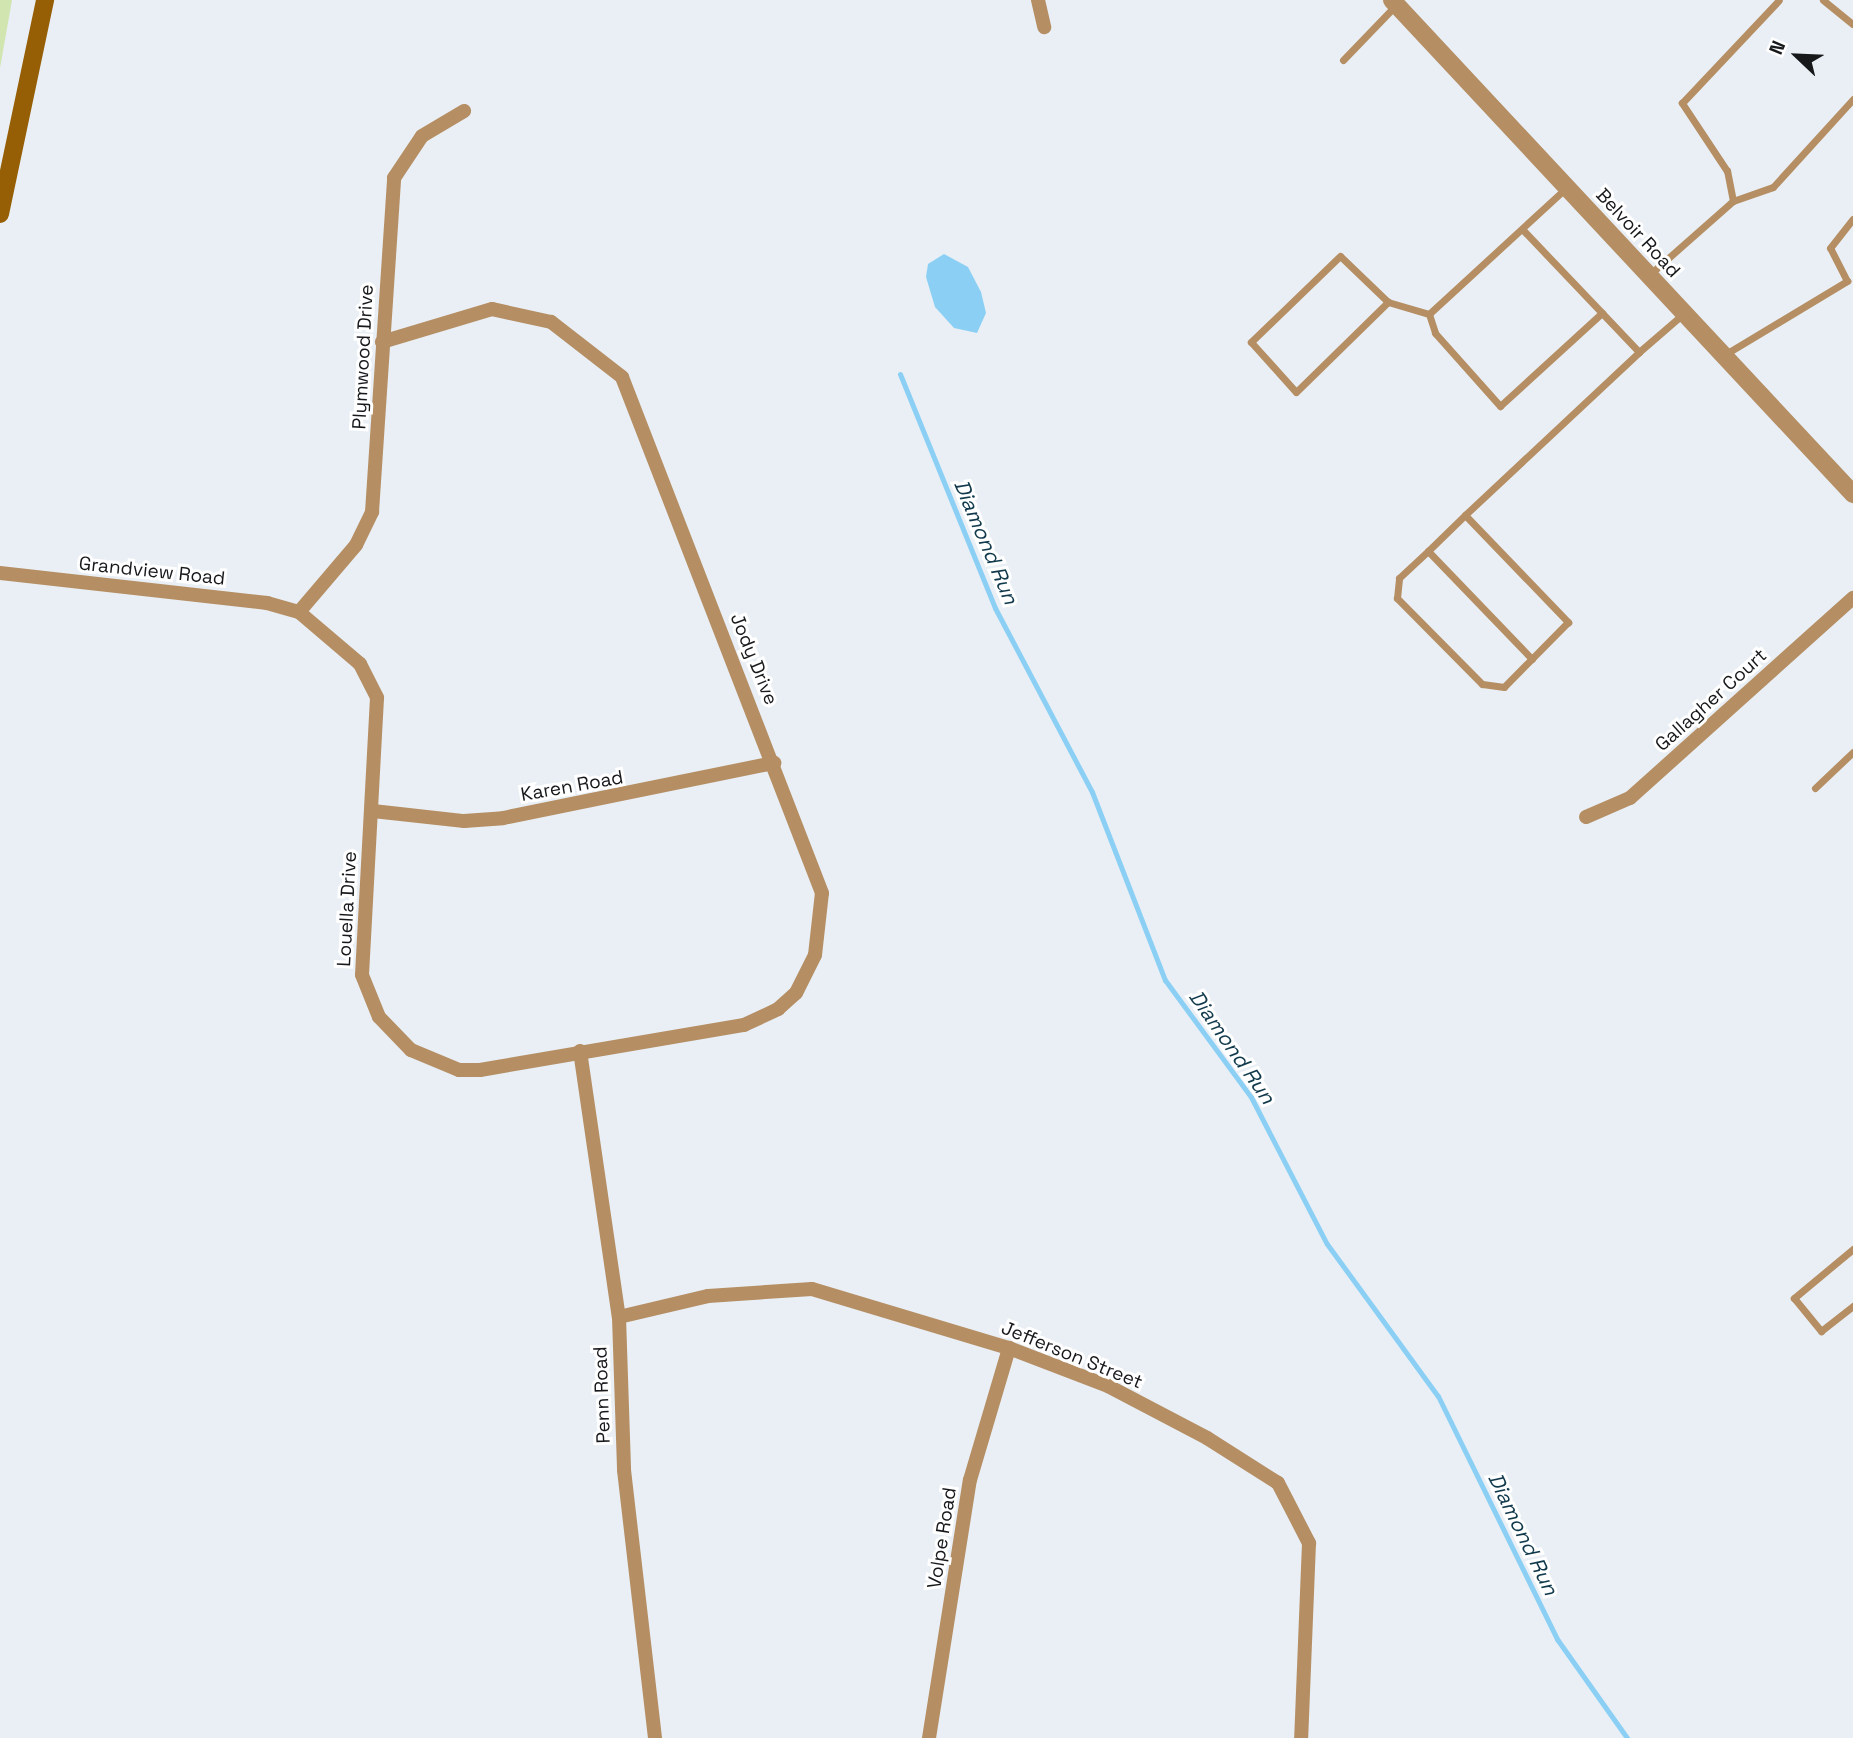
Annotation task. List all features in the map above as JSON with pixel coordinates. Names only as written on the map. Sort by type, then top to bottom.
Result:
[{"type":"main road","points":[[0,214],[45,0]]},
{"type":"street","points":[[1038,0],[1044,27]]},
{"type":"street","name":"Belvoir Road","points":[[1394,2],[1853,494]]},
{"type":"street","name":"Plymwood Drive","points":[[299,612],[356,545],[372,512],[394,178],[422,136],[464,111]]},
{"type":"street","name":"Jody Drive","points":[[382,342],[492,309],[551,322],[612,367],[774,763],[822,893],[821,937],[796,993],[744,1025],[580,1051]]},
{"type":"street","name":"Grandview Road","points":[[0,573],[299,612]]},
{"type":"street","name":"Gallagher Court","points":[[1586,817],[1630,798],[1853,598]]},
{"type":"street","name":"Louella Drive","points":[[299,612],[345,647],[377,698],[373,811],[362,975],[392,1032],[411,1050],[459,1070],[580,1051]]},
{"type":"street","name":"Karen Road","points":[[373,811],[464,821],[503,818],[774,763]]},
{"type":"street","name":"Penn Road","points":[[580,1051],[620,1317],[624,1470],[655,1738]]},
{"type":"street","name":"Jefferson Street","points":[[620,1317],[708,1297],[812,1289],[1009,1348],[1108,1386],[1278,1483],[1309,1543],[1301,1738]]},
{"type":"street","name":"Volpe Road","points":[[929,1738],[970,1480],[1009,1348]]},
{"type":"lane","points":[[1733,201],[1727,171],[1682,103],[1779,0]]},
{"type":"lane","points":[[1823,0],[1853,24]]},
{"type":"lane","points":[[1343,60],[1394,2]]},
{"type":"lane","points":[[1648,275],[1733,201],[1773,187],[1853,99]]},
{"type":"lane","points":[[1429,314],[1523,230],[1566,187]]},
{"type":"lane","points":[[1724,356],[1847,281],[1830,248],[1853,219]]},
{"type":"lane","points":[[1523,230],[1639,352]]},
{"type":"lane","points":[[1388,302],[1296,392],[1251,342],[1340,256],[1388,302],[1429,314]]},
{"type":"lane","points":[[1429,314],[1435,333],[1500,406],[1602,313]]},
{"type":"lane","points":[[1465,515],[1568,622],[1504,687],[1482,684],[1397,598],[1399,578],[1465,515],[1639,352],[1684,313]]},
{"type":"lane","points":[[1428,551],[1532,659]]},
{"type":"lane","points":[[1815,788],[1853,752]]},
{"type":"lane","points":[[1853,1249],[1794,1298],[1821,1331],[1853,1306]]},
{"type":"green space","points":[[0,0],[12,0],[0,68]]},
{"type":"water","points":[[944,254],[968,267],[981,292],[986,313],[977,333],[954,328],[935,307],[926,277],[928,264]]},
{"type":"waterway","name":"Diamond Run","points":[[900,374],[995,608],[1092,792],[1165,980],[1251,1097],[1327,1244],[1438,1396],[1557,1639],[1627,1738]]}]
